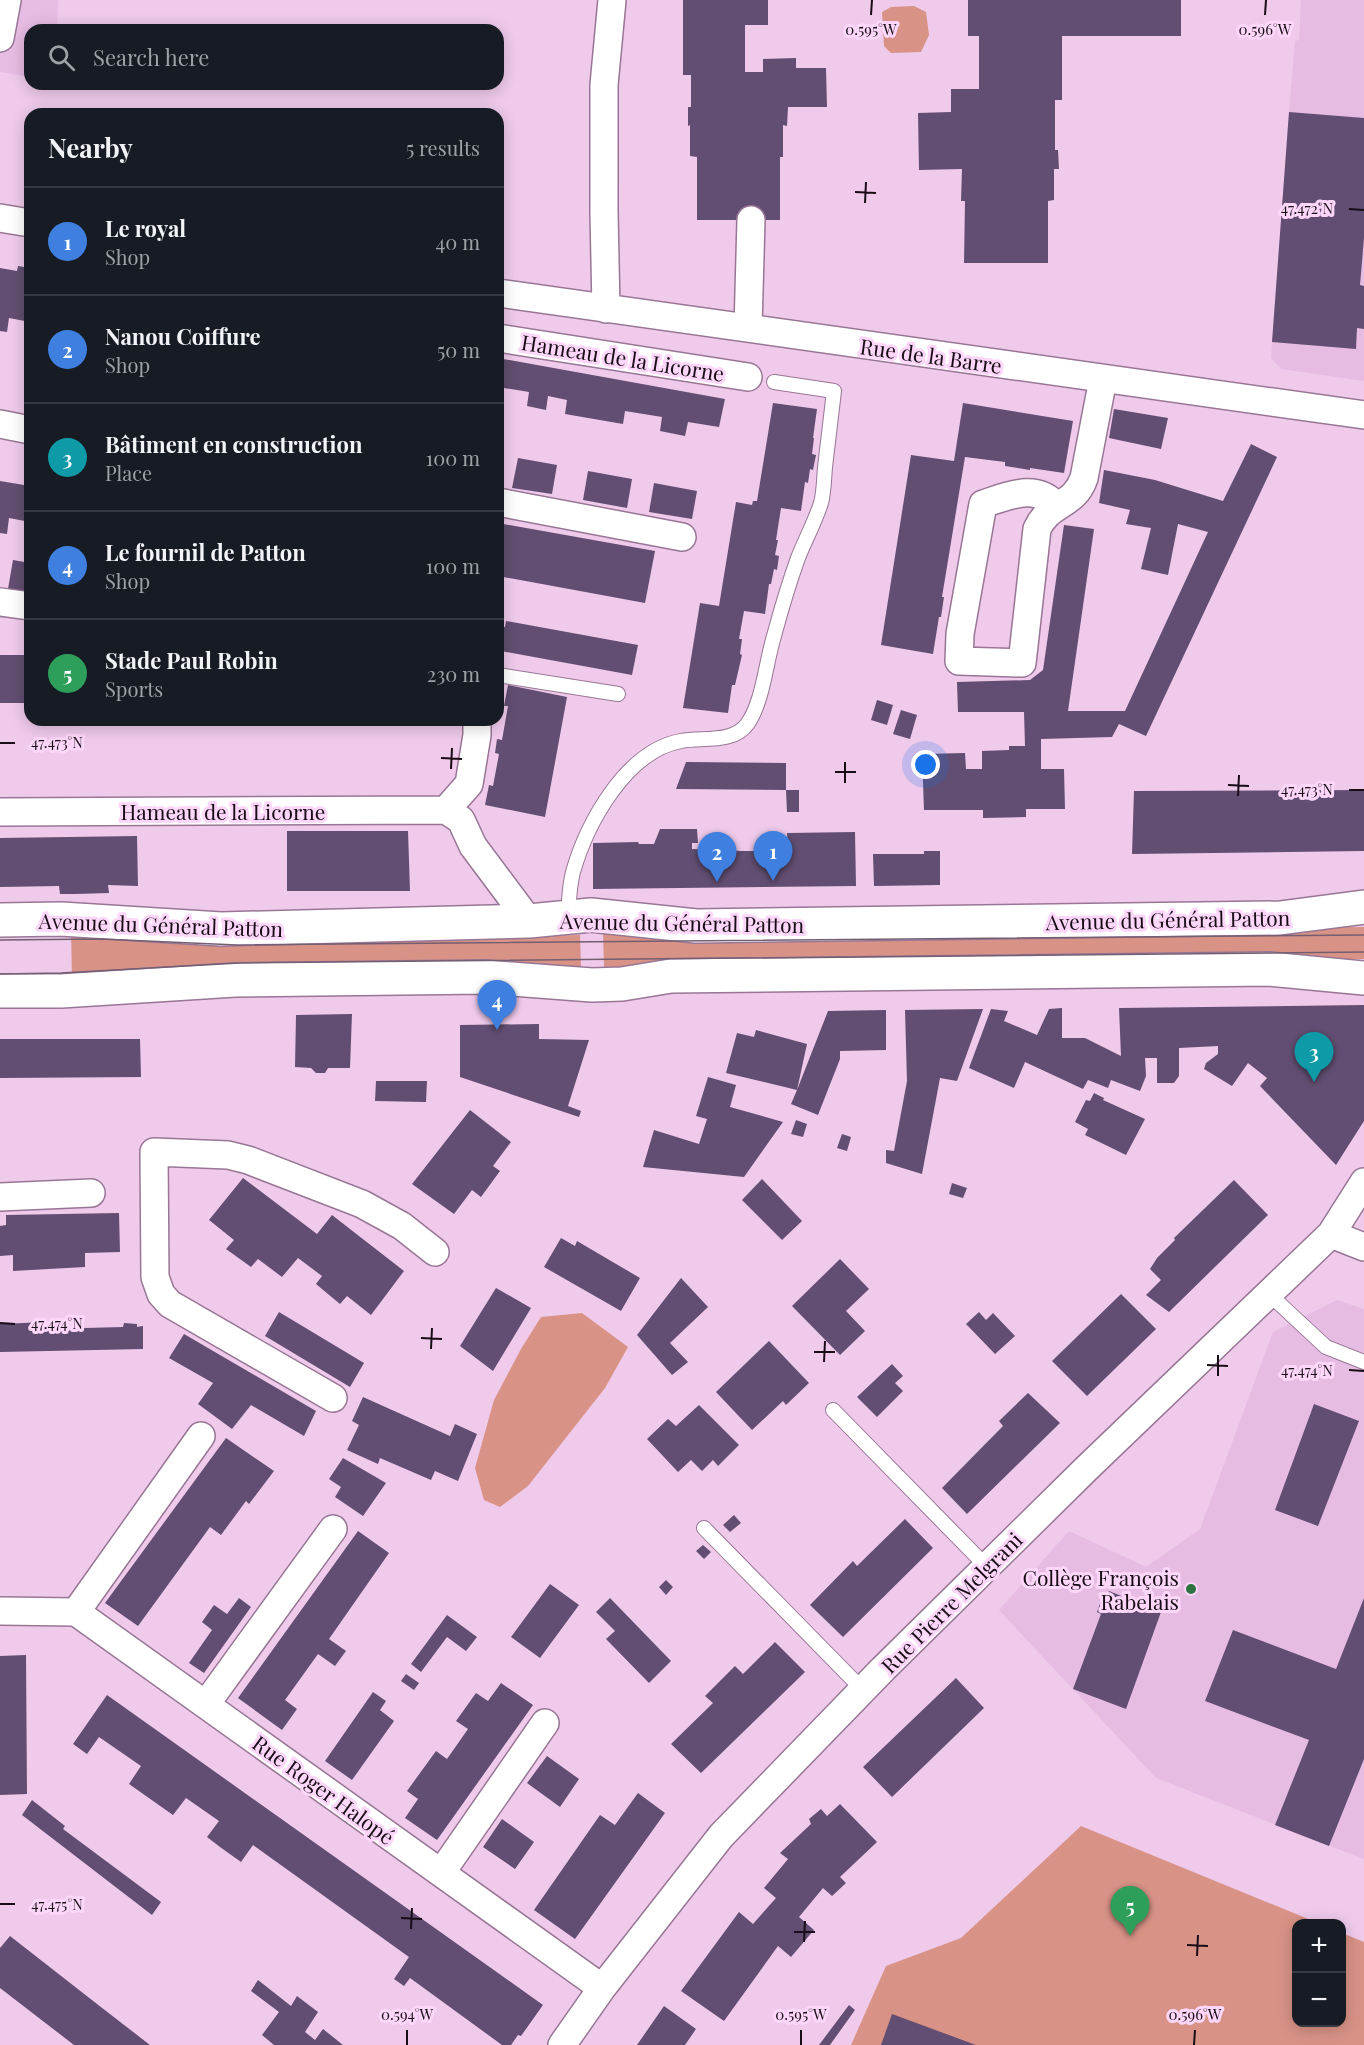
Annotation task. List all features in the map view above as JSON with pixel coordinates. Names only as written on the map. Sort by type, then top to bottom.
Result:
[{"type":"street","points":[[0,39],[7,0]]},
{"type":"street","points":[[606,309],[604,86],[612,0]]},
{"type":"street","points":[[0,218],[24,222]]},
{"type":"street","points":[[748,328],[751,220]]},
{"type":"street","name":"Rue de la Barre","points":[[504,294],[1364,415]]},
{"type":"street","name":"Hameau de la Licorne","points":[[504,339],[761,379]]},
{"type":"street","points":[[1057,507],[1049,497],[1023,491],[983,504],[960,634],[959,661],[1022,663],[1037,529],[1041,520],[1073,498],[1080,490],[1103,379]]},
{"type":"street","points":[[0,424],[24,429]]},
{"type":"street","points":[[504,503],[682,537]]},
{"type":"street","points":[[0,602],[24,605]]},
{"type":"street","points":[[477,726],[469,784],[447,810],[462,820],[473,846],[529,921]]},
{"type":"street","name":"Hameau de la Licorne","points":[[0,812],[447,810]]},
{"type":"street","name":"Avenue du Général Patton","points":[[0,920],[61,919],[221,929],[529,921],[606,916],[696,926],[1280,918],[1364,907]]},
{"type":"street","points":[[0,991],[62,992],[236,980],[484,977],[592,985],[622,984],[671,976],[1269,969],[1364,978]]},
{"type":"street","points":[[333,1398],[170,1304],[161,1294],[155,1277],[154,1152],[228,1155],[248,1160],[362,1204],[402,1226],[435,1252]]},
{"type":"street","name":"Rue Pierre Melgrani","points":[[562,2045],[602,1988],[721,1836],[863,1689],[1087,1468],[1331,1234],[1364,1182]]},
{"type":"street","points":[[0,1197],[91,1193]]},
{"type":"street","points":[[1331,1234],[1364,1247]]},
{"type":"street","points":[[0,1611],[76,1611],[201,1436]]},
{"type":"street","points":[[206,1704],[333,1529]]},
{"type":"street","name":"Rue Roger Halopé","points":[[76,1611],[602,1988]]},
{"type":"street","points":[[441,1873],[545,1722]]},
{"type":"lane","points":[[568,917],[573,871],[590,829],[607,799],[632,768],[655,750],[670,744],[722,738],[741,731],[750,721],[757,704],[773,637],[798,558],[821,502],[834,391],[761,379]]},
{"type":"lane","points":[[504,676],[618,694]]},
{"type":"lane","points":[[1269,1294],[1326,1347],[1364,1362]]},
{"type":"lane","points":[[833,1410],[987,1567]]},
{"type":"lane","points":[[704,1528],[863,1689]]},
{"type":"shaded area","points":[[0,0],[58,0],[57,24],[24,24],[24,76],[0,72]]},
{"type":"shaded area","points":[[1301,0],[1364,0],[1364,381],[1281,369],[1271,358],[1289,112],[1295,41],[1299,40]]},
{"type":"shaded area","points":[[914,6],[926,12],[929,35],[921,52],[891,53],[884,46],[882,12],[891,7]]},
{"type":"shaded area","points":[[1364,927],[1364,959],[604,967],[603,934]]},
{"type":"shaded area","points":[[71,930],[490,937],[580,935],[581,966],[472,966],[72,980]]},
{"type":"shaded area","name":"Collège François Rabelais","points":[[1337,1300],[1364,1309],[1364,1859],[1156,1778],[999,1610],[1069,1531],[1146,1567],[1200,1529],[1273,1332]]},
{"type":"shaded area","points":[[582,1313],[628,1347],[605,1388],[528,1486],[500,1507],[484,1500],[475,1468],[494,1400],[541,1317]]},
{"type":"shaded area","points":[[1081,1826],[1308,1919],[1292,1919],[1292,2027],[1346,2027],[1346,1935],[1364,1942],[1364,2045],[851,2045],[886,1966],[961,1938]]},
{"type":"building","points":[[683,0],[768,0],[768,25],[745,25],[745,72],[763,72],[763,59],[796,58],[796,68],[826,68],[827,107],[788,107],[787,126],[783,125],[783,157],[780,157],[780,220],[697,220],[697,157],[690,156],[690,125],[688,126],[688,107],[691,107],[691,75],[683,75]]},
{"type":"building","points":[[968,0],[1181,0],[1181,36],[1062,36],[1062,100],[1055,100],[1055,150],[1058,150],[1059,169],[1054,169],[1054,200],[1048,201],[1048,263],[964,263],[965,201],[961,201],[962,169],[919,170],[918,113],[951,112],[951,89],[979,89],[979,36],[968,36]]},
{"type":"building","points":[[1289,112],[1364,118],[1364,238],[1360,285],[1364,286],[1364,329],[1357,328],[1356,349],[1272,342]]},
{"type":"building","points":[[18,266],[24,267],[24,321],[9,318],[7,332],[0,331],[0,268],[17,271]]},
{"type":"building","points":[[504,359],[725,399],[719,427],[688,422],[685,436],[660,431],[662,417],[625,411],[623,424],[565,414],[567,400],[548,396],[546,410],[527,406],[529,392],[504,388]]},
{"type":"building","points":[[773,403],[817,409],[812,454],[816,455],[813,470],[810,469],[808,483],[805,482],[801,511],[781,508],[775,555],[779,556],[777,570],[774,569],[771,584],[769,584],[765,614],[744,611],[739,639],[742,639],[740,654],[742,655],[735,685],[732,685],[728,713],[683,708],[700,603],[719,606],[736,502],[752,505],[753,501],[757,501]]},
{"type":"building","points":[[963,403],[1073,421],[1064,473],[1005,466],[1005,462],[965,457],[942,597],[944,597],[941,617],[939,617],[933,654],[881,645],[911,455],[954,461]]},
{"type":"building","points":[[1114,409],[1168,418],[1161,449],[1109,438]]},
{"type":"building","points":[[1251,444],[1277,457],[1146,736],[1119,724],[1112,737],[1041,739],[1041,769],[1064,769],[1065,809],[1026,809],[1026,817],[983,818],[983,810],[924,810],[922,754],[965,753],[966,769],[982,769],[982,751],[1009,750],[1009,746],[1025,746],[1024,712],[958,712],[957,682],[1030,680],[1043,670],[1064,525],[1094,529],[1068,711],[1125,711],[1208,532],[1178,524],[1168,575],[1141,569],[1151,528],[1126,524],[1130,510],[1099,503],[1104,470],[1155,480],[1223,501]]},
{"type":"building","points":[[518,458],[557,465],[552,494],[512,488]]},
{"type":"building","points":[[588,471],[632,479],[627,508],[583,500]]},
{"type":"building","points":[[0,481],[24,485],[24,521],[9,518],[7,534],[0,533]]},
{"type":"building","points":[[654,483],[697,491],[692,519],[649,512]]},
{"type":"building","points":[[504,524],[655,551],[645,603],[504,577]]},
{"type":"building","points":[[13,560],[24,562],[24,592],[8,589]]},
{"type":"building","points":[[506,621],[638,645],[632,675],[504,652]]},
{"type":"building","points":[[0,655],[24,655],[24,703],[0,703]]},
{"type":"building","points":[[508,685],[567,697],[545,817],[485,805],[489,785],[493,786],[499,754],[495,753],[497,739],[502,740],[508,706],[504,706]]},
{"type":"building","points":[[877,700],[893,705],[887,725],[871,720]]},
{"type":"building","points":[[901,710],[917,715],[910,739],[893,734]]},
{"type":"building","points":[[686,762],[786,763],[786,790],[676,789]]},
{"type":"building","points":[[786,790],[799,790],[799,812],[787,812]]},
{"type":"building","points":[[1364,790],[1364,851],[1132,854],[1134,791]]},
{"type":"building","points":[[660,829],[697,829],[698,843],[692,843],[692,849],[742,851],[788,851],[787,833],[855,832],[856,886],[593,889],[593,843],[654,844]]},
{"type":"building","points":[[287,831],[408,831],[410,891],[287,891]]},
{"type":"building","points":[[137,836],[138,886],[108,885],[109,893],[75,894],[60,894],[59,886],[0,887],[0,838]]},
{"type":"building","points":[[924,851],[940,851],[940,885],[874,886],[873,854],[924,854]]},
{"type":"building","points":[[1364,1005],[1364,1121],[1336,1165],[1260,1086],[1267,1078],[1248,1063],[1232,1086],[1204,1069],[1206,1063],[1218,1054],[1218,1046],[1179,1048],[1179,1076],[1174,1083],[1157,1083],[1157,1058],[1145,1058],[1146,1076],[1140,1091],[1111,1080],[1108,1088],[1088,1080],[1083,1089],[1025,1062],[1014,1088],[969,1068],[991,1009],[1008,1011],[1004,1021],[1037,1035],[1049,1009],[1062,1008],[1062,1038],[1085,1038],[1121,1056],[1119,1008]]},
{"type":"building","points":[[983,1009],[957,1081],[940,1078],[922,1174],[886,1163],[886,1150],[894,1151],[907,1081],[905,1010]]},
{"type":"building","points":[[886,1010],[886,1050],[840,1051],[840,1059],[818,1115],[791,1104],[828,1011]]},
{"type":"building","points":[[352,1014],[350,1068],[328,1068],[325,1073],[316,1073],[311,1068],[295,1067],[296,1015]]},
{"type":"building","points":[[539,1024],[539,1039],[589,1040],[568,1106],[581,1111],[579,1117],[460,1077],[460,1025]]},
{"type":"building","points":[[756,1030],[807,1044],[797,1090],[726,1073],[737,1033],[754,1037]]},
{"type":"building","points":[[0,1039],[140,1039],[141,1077],[0,1078]]},
{"type":"building","points":[[708,1077],[736,1085],[730,1107],[783,1122],[744,1177],[643,1167],[654,1130],[699,1144],[707,1119],[696,1116]]},
{"type":"building","points":[[376,1081],[427,1081],[426,1102],[375,1101]]},
{"type":"building","points":[[1094,1093],[1104,1098],[1103,1100],[1145,1119],[1126,1155],[1085,1135],[1088,1129],[1075,1122],[1086,1100],[1090,1101]]},
{"type":"building","points":[[470,1110],[511,1142],[493,1166],[500,1171],[481,1197],[472,1190],[454,1214],[412,1184]]},
{"type":"building","points":[[796,1120],[807,1124],[803,1137],[791,1134]]},
{"type":"building","points":[[842,1134],[851,1137],[847,1151],[837,1148]]},
{"type":"building","points":[[243,1178],[317,1234],[332,1215],[404,1271],[371,1315],[347,1296],[340,1304],[316,1284],[322,1276],[298,1258],[282,1277],[258,1259],[251,1267],[226,1249],[234,1240],[209,1220]]},
{"type":"building","points":[[762,1179],[802,1221],[782,1240],[742,1200]]},
{"type":"building","points":[[1234,1180],[1268,1215],[1169,1312],[1146,1295],[1161,1280],[1150,1269],[1157,1258],[1175,1240],[1174,1238]]},
{"type":"building","points":[[952,1183],[967,1188],[963,1198],[949,1194]]},
{"type":"building","points":[[119,1213],[120,1252],[85,1253],[85,1267],[13,1271],[13,1255],[0,1256],[0,1226],[6,1225],[6,1215]]},
{"type":"building","points":[[561,1238],[575,1246],[577,1241],[640,1278],[621,1311],[544,1267]]},
{"type":"building","points":[[840,1259],[869,1289],[846,1311],[865,1331],[840,1355],[792,1306]]},
{"type":"building","points":[[681,1278],[708,1307],[670,1343],[688,1362],[672,1375],[637,1335]]},
{"type":"building","points":[[496,1288],[531,1308],[493,1371],[460,1346]]},
{"type":"building","points":[[1121,1294],[1156,1329],[1087,1396],[1052,1361]]},
{"type":"building","points":[[279,1312],[364,1363],[350,1387],[265,1336]]},
{"type":"building","points":[[979,1312],[986,1320],[993,1313],[1015,1336],[995,1354],[966,1324]]},
{"type":"building","points":[[46,1322],[46,1329],[123,1327],[124,1323],[137,1324],[137,1327],[143,1326],[143,1349],[0,1352],[0,1324]]},
{"type":"building","points":[[184,1334],[316,1411],[304,1436],[251,1405],[232,1429],[198,1404],[213,1383],[169,1358]]},
{"type":"building","points":[[769,1341],[809,1383],[786,1405],[783,1401],[752,1430],[716,1392]]},
{"type":"building","points":[[892,1364],[903,1376],[895,1383],[903,1391],[877,1417],[857,1397]]},
{"type":"building","points":[[1028,1393],[1060,1423],[967,1514],[942,1488],[1003,1426],[999,1421]]},
{"type":"building","points":[[363,1397],[450,1436],[455,1424],[477,1434],[458,1481],[435,1471],[431,1480],[380,1458],[378,1464],[347,1450],[359,1425],[352,1421]]},
{"type":"building","points":[[1314,1404],[1359,1421],[1318,1526],[1275,1510]]},
{"type":"building","points":[[699,1405],[739,1445],[718,1466],[713,1460],[702,1471],[691,1460],[678,1472],[647,1439],[668,1419],[676,1426]]},
{"type":"building","points":[[226,1438],[274,1471],[249,1504],[246,1501],[221,1535],[210,1527],[138,1626],[105,1603]]},
{"type":"building","points":[[343,1458],[386,1483],[363,1516],[335,1497],[341,1487],[329,1479]]},
{"type":"building","points":[[734,1515],[741,1523],[730,1532],[723,1525]]},
{"type":"building","points":[[905,1519],[933,1548],[843,1637],[810,1605],[853,1561],[857,1566]]},
{"type":"building","points":[[358,1531],[389,1553],[329,1639],[346,1651],[335,1666],[318,1654],[285,1700],[297,1709],[282,1730],[238,1698]]},
{"type":"building","points":[[703,1545],[711,1552],[704,1559],[696,1551]]},
{"type":"building","points":[[666,1580],[673,1587],[666,1595],[659,1587]]},
{"type":"building","points":[[550,1584],[579,1605],[540,1658],[511,1637]]},
{"type":"building","points":[[1109,1591],[1161,1612],[1126,1709],[1073,1689],[1101,1614],[1097,1612],[1101,1601],[1105,1603]]},
{"type":"building","points":[[239,1598],[251,1607],[204,1673],[189,1663],[212,1630],[202,1622],[214,1605],[227,1614]]},
{"type":"building","points":[[610,1598],[671,1661],[649,1683],[606,1639],[615,1631],[596,1612]]},
{"type":"building","points":[[1364,1598],[1364,1759],[1329,1846],[1275,1825],[1309,1740],[1205,1701],[1233,1630],[1336,1669]]},
{"type":"building","points":[[447,1615],[477,1637],[466,1651],[447,1637],[421,1672],[411,1664]]},
{"type":"building","points":[[775,1642],[805,1672],[701,1773],[671,1744],[713,1703],[705,1696],[735,1666],[743,1674]]},
{"type":"building","points":[[26,1655],[27,1794],[0,1795],[0,1656]]},
{"type":"building","points":[[406,1674],[419,1683],[414,1690],[401,1681]]},
{"type":"building","points":[[956,1678],[984,1708],[892,1797],[863,1767]]},
{"type":"building","points":[[501,1683],[533,1705],[437,1840],[405,1818],[418,1799],[407,1791],[436,1751],[447,1759],[468,1729],[456,1721],[476,1693],[488,1701]]},
{"type":"building","points":[[373,1692],[386,1701],[380,1710],[394,1721],[352,1780],[325,1761]]},
{"type":"building","points":[[107,1695],[543,2005],[521,2036],[518,2035],[511,2045],[502,2045],[410,1978],[404,1986],[394,1979],[409,1957],[253,1845],[241,1862],[207,1837],[219,1821],[186,1798],[173,1815],[129,1784],[141,1766],[99,1737],[87,1754],[73,1744]]},
{"type":"building","points":[[547,1756],[579,1779],[560,1807],[527,1783]]},
{"type":"building","points":[[638,1793],[665,1813],[575,1939],[534,1910],[600,1815],[615,1825]]},
{"type":"building","points":[[32,1800],[65,1826],[63,1829],[161,1902],[152,1915],[22,1815]]},
{"type":"building","points":[[840,1804],[877,1842],[840,1877],[846,1883],[832,1896],[823,1888],[799,1917],[814,1930],[791,1957],[778,1946],[724,2021],[681,1991],[739,1912],[753,1924],[776,1898],[764,1888],[788,1859],[780,1853],[811,1824],[809,1819],[821,1809],[827,1816]]},
{"type":"building","points":[[502,1819],[534,1842],[515,1869],[483,1847]]},
{"type":"building","points":[[10,1936],[150,2045],[74,2045],[0,1988],[0,1948]]},
{"type":"building","points":[[258,1980],[291,2006],[297,1996],[318,2012],[305,2032],[315,2040],[323,2029],[343,2045],[274,2045],[262,2035],[279,2012],[251,1991]]},
{"type":"building","points":[[849,2005],[855,2010],[830,2045],[819,2045]]},
{"type":"building","points":[[664,2006],[696,2029],[685,2045],[637,2045]]},
{"type":"building","points":[[892,2014],[976,2045],[881,2045]]},
{"type":"tram line","points":[[0,940],[101,939],[237,945],[1364,935]]},
{"type":"tram line","points":[[0,974],[61,973],[239,963],[1364,952]]},
{"type":"place","name":"Le royal","points":[[773,881]]},
{"type":"place","name":"Nanou Coiffure","points":[[717,882]]},
{"type":"place","name":"Le fournil de Patton","points":[[497,1030]]},
{"type":"place","name":"Bâtiment en construction","points":[[1314,1082]]},
{"type":"place","name":"Collège François Rabelais","points":[[1191,1589]]},
{"type":"place","name":"Stade Paul Robin","points":[[1130,1936]]}]
